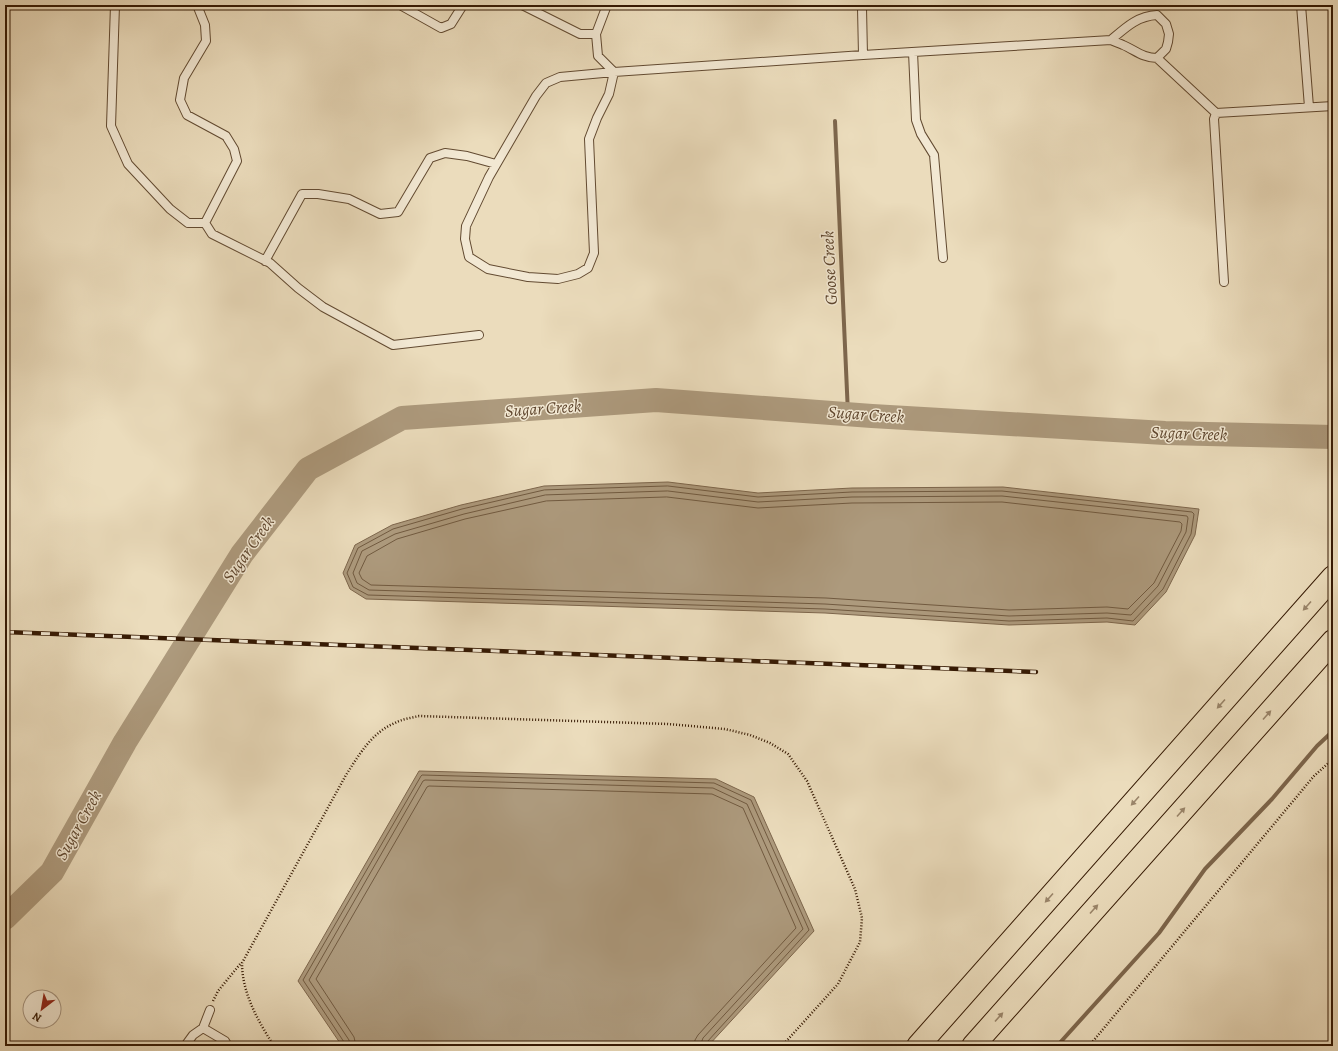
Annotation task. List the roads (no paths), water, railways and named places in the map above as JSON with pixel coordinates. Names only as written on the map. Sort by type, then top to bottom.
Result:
[{"type":"highway","points":[[918,1046],[1333,577]]},
{"type":"highway","points":[[973,1046],[1333,640]]},
{"type":"lane","points":[[115,5],[111,126],[128,164],[170,209],[188,224],[205,223]]},
{"type":"lane","points":[[197,5],[205,25],[206,41],[184,78],[180,100],[187,115],[226,136],[234,149],[238,160],[205,223]]},
{"type":"lane","points":[[400,5],[441,28],[451,24],[463,5]]},
{"type":"lane","points":[[522,5],[580,34],[596,34]]},
{"type":"lane","points":[[607,5],[596,34],[598,56],[614,72]]},
{"type":"lane","points":[[864,55],[862,8],[865,5]]},
{"type":"lane","points":[[1301,5],[1309,107]]},
{"type":"lane","points":[[1110,40],[1132,22],[1148,15],[1157,15],[1166,24],[1169,34],[1166,49],[1157,58]]},
{"type":"lane","points":[[614,72],[609,94],[597,118],[589,139],[594,253],[588,268],[578,274],[558,279],[528,277],[488,269],[469,257],[465,239],[466,226],[496,164],[536,96],[546,83],[560,77],[614,72],[864,55],[1110,40],[1124,45],[1139,54],[1151,58],[1157,58],[1216,112],[1333,106]]},
{"type":"lane","points":[[913,52],[916,120],[921,134],[934,155],[943,258]]},
{"type":"lane","points":[[1216,112],[1214,119],[1224,282]]},
{"type":"lane","points":[[265,261],[302,194],[318,194],[349,199],[380,214],[398,212],[430,158],[445,152],[496,164]]},
{"type":"lane","points":[[205,223],[212,234],[270,263],[323,308],[393,346],[479,335]]},
{"type":"lane","points":[[185,1046],[193,1034],[203,1028],[210,1010]]},
{"type":"lane","points":[[203,1028],[225,1041],[228,1046]]},
{"type":"water","points":[[668,482],[758,493],[852,488],[1003,487],[1199,509],[1195,535],[1166,592],[1135,625],[1107,622],[1009,625],[825,613],[366,599],[350,589],[343,573],[355,545],[392,525],[461,505],[544,486]]},
{"type":"water","points":[[419,771],[716,779],[754,797],[814,931],[708,1046],[342,1046],[298,981]]},
{"type":"waterway","name":"Goose Creek","points":[[835,121],[848,414]]},
{"type":"waterway","name":"Sugar Creek","points":[[5,918],[52,872],[125,742],[242,554],[308,469],[402,418],[656,400],[872,416],[1165,433],[1333,437]]},
{"type":"waterway","points":[[1057,1046],[1159,933],[1205,869],[1272,799],[1317,746],[1333,731]]},
{"type":"railway","points":[[5,632],[1036,672]]}]
